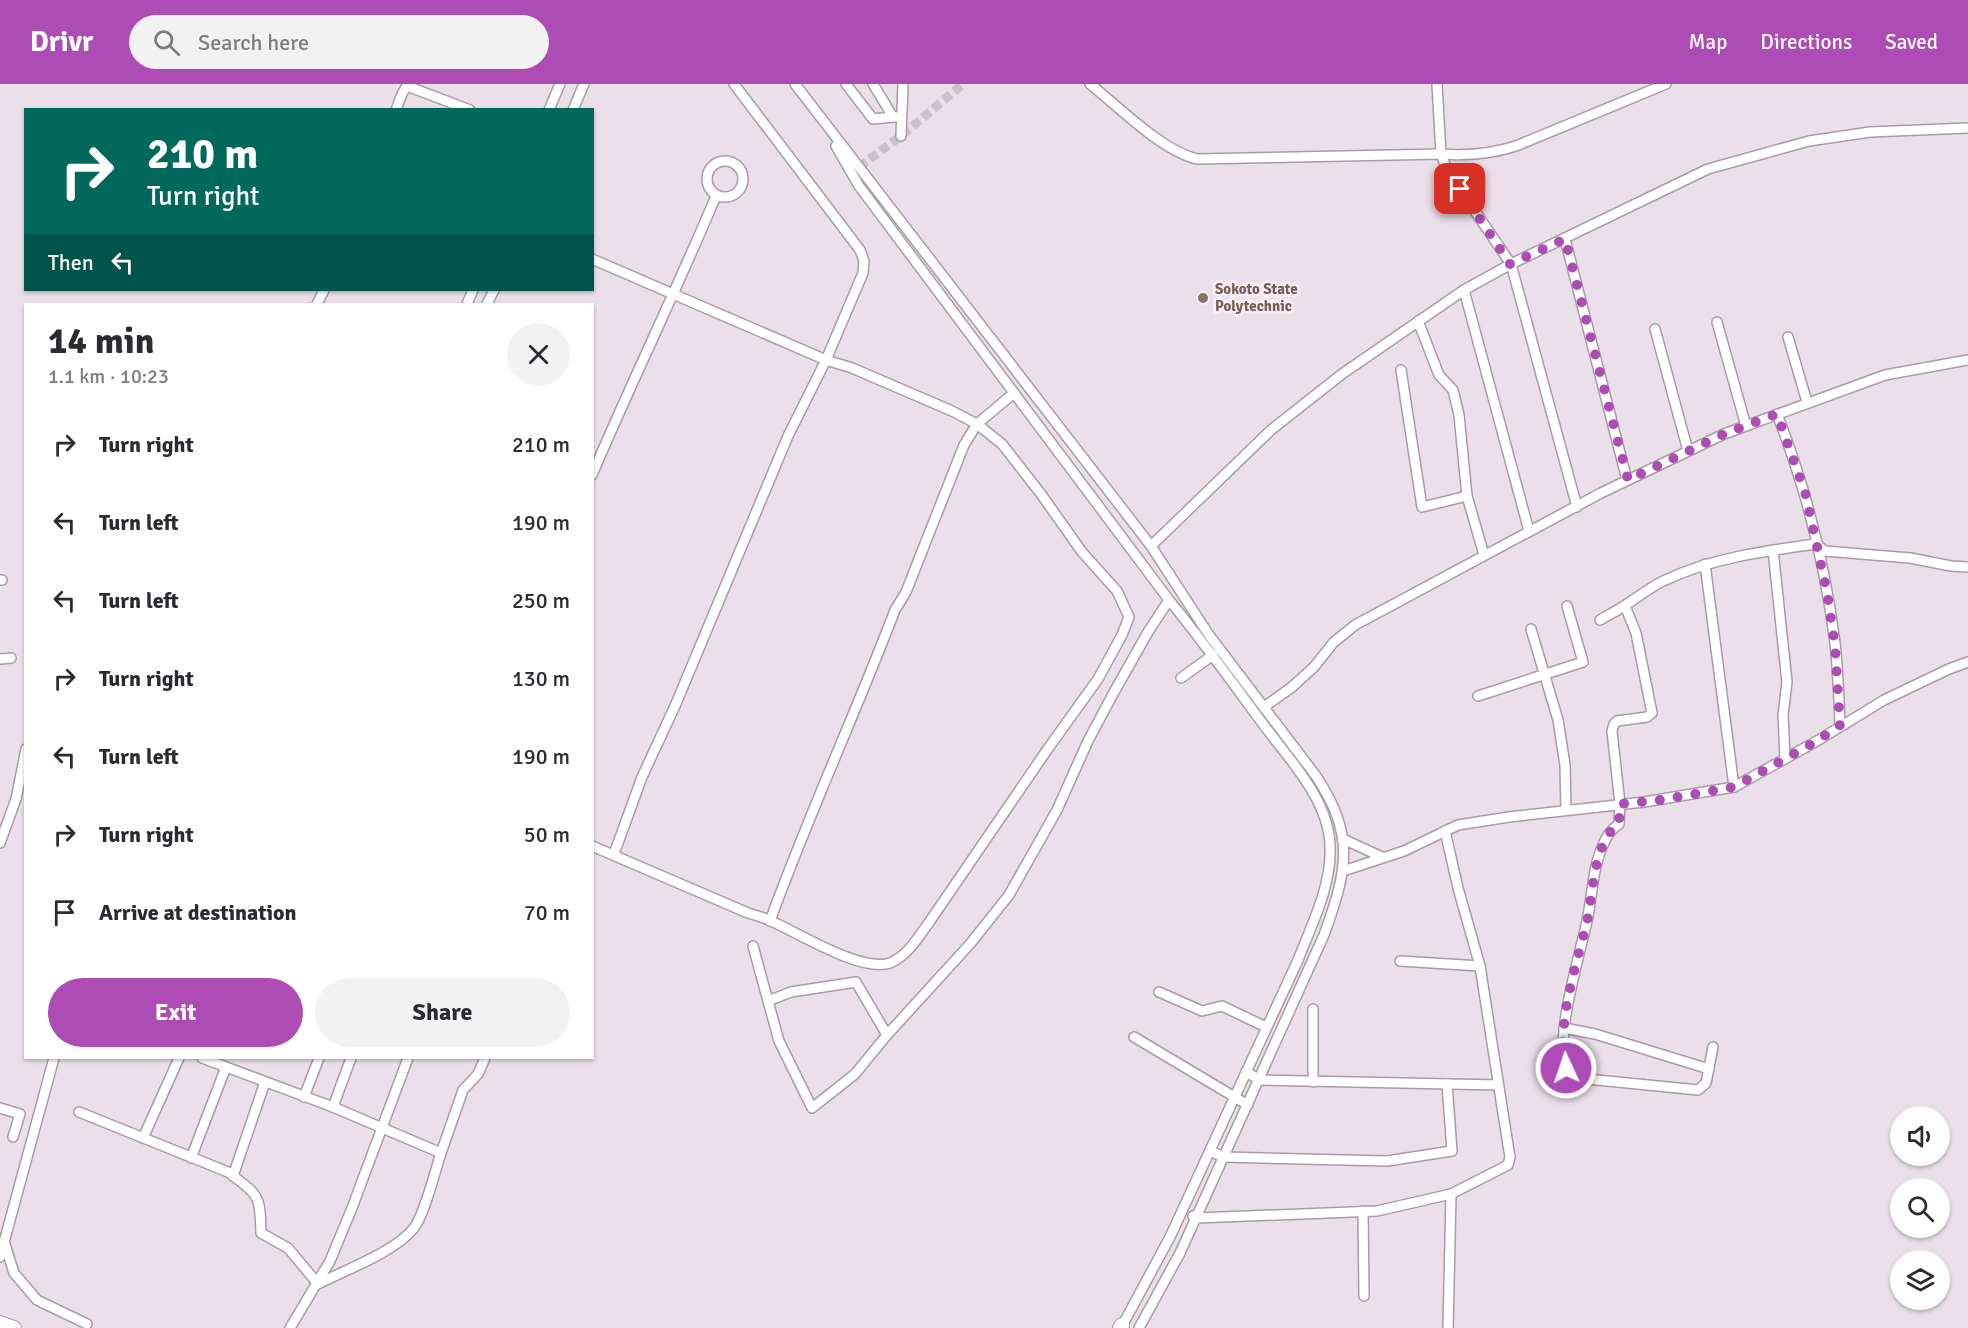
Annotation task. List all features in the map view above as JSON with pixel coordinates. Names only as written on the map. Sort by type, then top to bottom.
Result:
[{"type":"highway","points":[[0,1323],[14,1328]]},
{"type":"street","points":[[550,108],[560,84]]},
{"type":"street","points":[[574,108],[584,84]]},
{"type":"street","points":[[614,854],[642,777],[675,706],[783,446],[826,360],[861,279],[864,266],[862,256],[734,84]]},
{"type":"street","points":[[795,84],[1151,546],[1209,635],[1327,793],[1340,822],[1344,839],[1343,872],[1324,935],[1180,1253],[1139,1328]]},
{"type":"street","points":[[846,84],[873,119],[897,117]]},
{"type":"street","points":[[873,84],[897,117]]},
{"type":"street","points":[[901,136],[897,117],[903,84]]},
{"type":"street","points":[[1090,84],[1166,145],[1182,155],[1197,159],[1441,154],[1465,156],[1506,150],[1666,84]]},
{"type":"street","points":[[1437,84],[1441,154],[1447,170],[1510,264],[1577,507]]},
{"type":"street","points":[[397,108],[408,85],[465,108]]},
{"type":"street","points":[[818,115],[859,186],[1169,600],[1213,655],[1304,780],[1322,811],[1329,833],[1329,861],[1322,897],[1298,960],[1183,1210],[1152,1273],[1121,1327]]},
{"type":"street","points":[[1151,546],[1271,430],[1342,374],[1464,290],[1510,264],[1708,169],[1809,141],[1870,132],[1968,128]]},
{"type":"street","points":[[722,161],[736,164],[743,177],[740,190],[728,198],[716,195],[709,189],[707,182],[710,168],[722,161]]},
{"type":"street","points":[[594,470],[641,363],[675,294],[716,195]]},
{"type":"street","points":[[1565,239],[1628,480]]},
{"type":"street","points":[[594,260],[826,360],[852,368],[977,424],[1002,444],[1082,552],[1117,591],[1129,617],[1098,679],[908,951],[892,962],[883,965],[871,964],[852,958],[594,847]]},
{"type":"street","points":[[1464,290],[1529,531]]},
{"type":"street","points":[[1418,321],[1439,375],[1454,390],[1459,415],[1467,496],[1484,555]]},
{"type":"street","points":[[1717,322],[1746,426]]},
{"type":"street","points":[[1655,329],[1688,451]]},
{"type":"street","points":[[1788,337],[1807,402]]},
{"type":"street","points":[[1264,707],[1292,687],[1314,667],[1333,643],[1355,625],[1628,480],[1688,451],[1807,402],[1885,375],[1968,360]]},
{"type":"street","points":[[1401,370],[1422,507],[1467,496]]},
{"type":"street","points":[[770,921],[795,850],[842,743],[895,610],[906,592],[964,445],[977,424],[1014,393]]},
{"type":"street","points":[[1777,414],[1805,492],[1827,592],[1835,646],[1840,725]]},
{"type":"street","points":[[1600,620],[1662,581],[1705,564],[1773,550],[1816,544],[1825,551],[1910,558],[1968,567]]},
{"type":"street","points":[[1773,550],[1787,682],[1783,714],[1785,758]]},
{"type":"street","points":[[1705,564],[1734,787]]},
{"type":"street","points":[[753,946],[779,1041],[812,1108],[855,1074],[887,1035],[970,944],[1009,895],[1057,810],[1088,741],[1113,694],[1169,600]]},
{"type":"street","points":[[1478,696],[1583,662],[1567,606]]},
{"type":"street","points":[[1625,606],[1636,633],[1652,713],[1647,717],[1617,721],[1612,731],[1620,804],[1619,824],[1609,832],[1601,847],[1587,922],[1575,966],[1564,1028],[1566,1068],[1568,1073],[1577,1078],[1698,1090],[1704,1086],[1713,1047]]},
{"type":"street","points":[[1531,629],[1558,720],[1565,765],[1566,810]]},
{"type":"street","points":[[1181,678],[1213,655]]},
{"type":"street","points":[[0,659],[11,658]]},
{"type":"street","points":[[1343,872],[1404,851],[1445,831],[1468,824],[1566,810],[1595,809],[1734,787],[1884,700],[1968,662]]},
{"type":"street","points":[[0,843],[16,799],[24,759]]},
{"type":"street","points":[[1183,1210],[1196,1218],[1377,1211],[1451,1194],[1508,1165],[1510,1156],[1480,966],[1460,897],[1445,831]]},
{"type":"street","points":[[1344,839],[1383,857]]},
{"type":"street","points":[[1400,961],[1480,966]]},
{"type":"street","points":[[768,1001],[791,992],[856,982],[887,1035]]},
{"type":"street","points":[[1159,992],[1202,1011],[1222,1006],[1266,1027]]},
{"type":"street","points":[[1313,1008],[1313,1082]]},
{"type":"street","points":[[1564,1028],[1595,1034],[1709,1069]]},
{"type":"street","points":[[1134,1037],[1248,1105]]},
{"type":"street","points":[[0,1257],[54,1059]]},
{"type":"street","points":[[143,1138],[179,1059]]},
{"type":"street","points":[[205,1059],[333,1107],[441,1153]]},
{"type":"street","points":[[304,1097],[320,1059]]},
{"type":"street","points":[[333,1107],[351,1059]]},
{"type":"street","points":[[290,1328],[330,1261],[408,1059]]},
{"type":"street","points":[[318,1284],[392,1247],[415,1227],[430,1191],[463,1090],[478,1074],[485,1059]]},
{"type":"street","points":[[191,1158],[226,1067]]},
{"type":"street","points":[[1246,1072],[1260,1080],[1498,1085]]},
{"type":"street","points":[[233,1176],[265,1082]]},
{"type":"street","points":[[1210,1151],[1224,1157],[1387,1161],[1452,1151],[1447,1084]]},
{"type":"street","points":[[0,1108],[20,1114],[13,1137]]},
{"type":"street","points":[[79,1112],[233,1176],[248,1186],[260,1203],[261,1233],[288,1248],[318,1284]]},
{"type":"street","points":[[1448,1328],[1451,1194]]},
{"type":"street","points":[[1363,1211],[1364,1296]]},
{"type":"street","points":[[0,1230],[14,1273],[37,1300],[87,1324]]},
{"type":"tunnel","points":[[859,167],[901,136],[963,84]]},
{"type":"place","name":"Sokoto State Polytechnic","points":[[1203,298]]},
{"type":"route","points":[[1460,189],[1510,264],[1565,239],[1628,480],[1724,434],[1777,414],[1809,508],[1827,592],[1835,646],[1840,725],[1817,741],[1734,787],[1696,795],[1620,804],[1619,824],[1609,832],[1601,847],[1587,922],[1575,966],[1564,1028],[1566,1068]]}]
